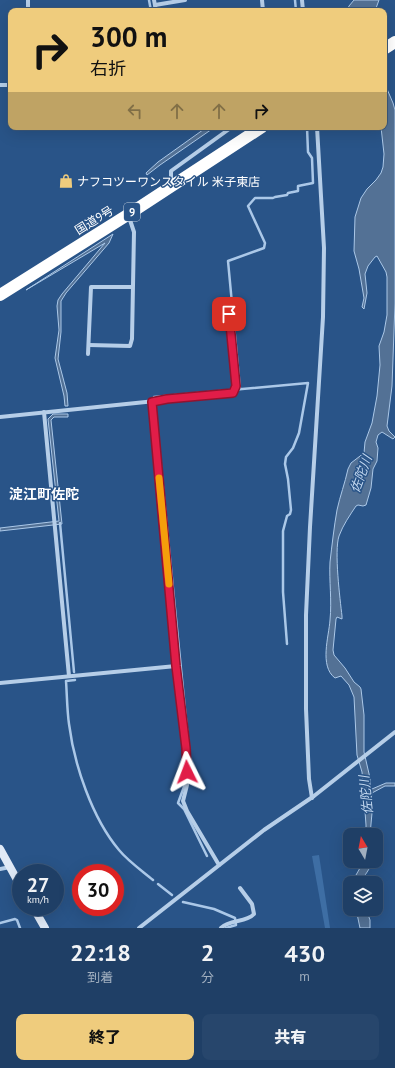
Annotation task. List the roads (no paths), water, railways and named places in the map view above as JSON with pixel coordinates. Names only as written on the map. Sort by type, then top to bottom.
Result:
[{"type":"highway","name":"国道9号","points":[[0,295],[257,130]]},
{"type":"street","points":[[154,0],[156,8]]},
{"type":"street","points":[[155,5],[185,0]]},
{"type":"street","points":[[171,186],[171,170],[228,130]]},
{"type":"street","points":[[313,797],[309,778],[306,709],[306,615],[323,317],[324,248],[317,130]]},
{"type":"street","points":[[89,345],[130,346],[132,339],[134,232],[128,214]]},
{"type":"street","points":[[88,354],[90,286],[132,287]]},
{"type":"street","points":[[0,417],[233,393],[236,386],[228,300]]},
{"type":"street","points":[[152,402],[176,666],[186,755],[188,784],[184,801],[187,811],[219,865]]},
{"type":"street","points":[[44,412],[69,676]]},
{"type":"street","points":[[0,683],[176,666]]},
{"type":"street","points":[[139,928],[264,830],[313,797],[395,732]]},
{"type":"street","points":[[0,849],[12,871]]},
{"type":"street","points":[[0,869],[10,867]]},
{"type":"street","points":[[221,928],[227,923],[248,918],[254,914],[252,904],[240,888]]},
{"type":"street","points":[[38,916],[45,928]]},
{"type":"water","points":[[354,0],[379,0],[376,8],[348,8]]},
{"type":"water","name":"佐陀川","points":[[387,89],[395,110],[395,303],[392,386],[387,426],[389,431],[395,437],[393,439],[382,432],[378,435],[376,442],[378,448],[377,461],[373,469],[371,488],[366,505],[356,506],[339,536],[337,563],[342,619],[337,617],[336,619],[333,650],[334,655],[361,689],[364,715],[364,752],[370,778],[370,788],[372,789],[386,783],[395,783],[395,786],[385,786],[372,793],[371,828],[366,828],[362,772],[357,755],[354,697],[349,685],[341,676],[335,678],[330,673],[327,666],[326,650],[331,613],[330,562],[337,510],[348,469],[351,463],[364,453],[365,442],[372,423],[377,396],[380,365],[379,346],[384,332],[387,315],[387,277],[386,272],[377,256],[368,266],[365,274],[367,293],[364,309],[362,307],[364,298],[354,251],[355,217],[361,198],[381,173],[384,154],[381,130],[387,130]]},
{"type":"water","points":[[203,130],[211,130],[147,175],[146,173],[158,162]]},
{"type":"water","points":[[113,234],[109,243],[66,293],[61,301],[61,332],[58,359],[67,393],[68,406],[65,406],[55,358],[59,330],[58,300],[105,243],[26,290]]},
{"type":"water","points":[[53,414],[68,414],[68,417],[54,417],[51,420],[62,524],[0,531],[0,528],[59,521],[48,419]]},
{"type":"water","points":[[360,868],[369,868],[365,876],[356,875]]},
{"type":"water","points":[[357,916],[369,916],[370,928],[360,928]]},
{"type":"waterway","points":[[149,0],[150,8]]},
{"type":"waterway","points":[[295,0],[296,8]]},
{"type":"waterway","points":[[240,389],[228,261],[264,248],[265,243],[248,206],[255,198],[273,198],[287,195],[288,193],[298,191],[298,186],[313,183],[312,158],[308,152],[307,130]]},
{"type":"waterway","points":[[191,770],[154,397],[308,383],[299,433],[293,448],[286,457],[285,464],[291,510],[290,514],[287,516],[283,531],[283,592],[287,644]]},
{"type":"waterway","points":[[60,523],[74,672]]},
{"type":"waterway","points":[[75,680],[66,681],[68,719],[75,756],[86,790],[100,822],[109,837],[126,858],[153,880]]},
{"type":"waterway","points":[[184,771],[185,784],[178,803],[184,809],[207,856]]},
{"type":"waterway","points":[[158,884],[172,895]]},
{"type":"waterway","points":[[183,902],[214,909],[235,918],[236,925],[226,928]]},
{"type":"waterway","points":[[0,923],[15,919],[17,920],[20,928]]},
{"type":"place","name":"ナフコツーワンスタイル 米子東店","points":[[66,181]]},
{"type":"district","name":"淀江町佐陀","points":[[44,494]]}]
